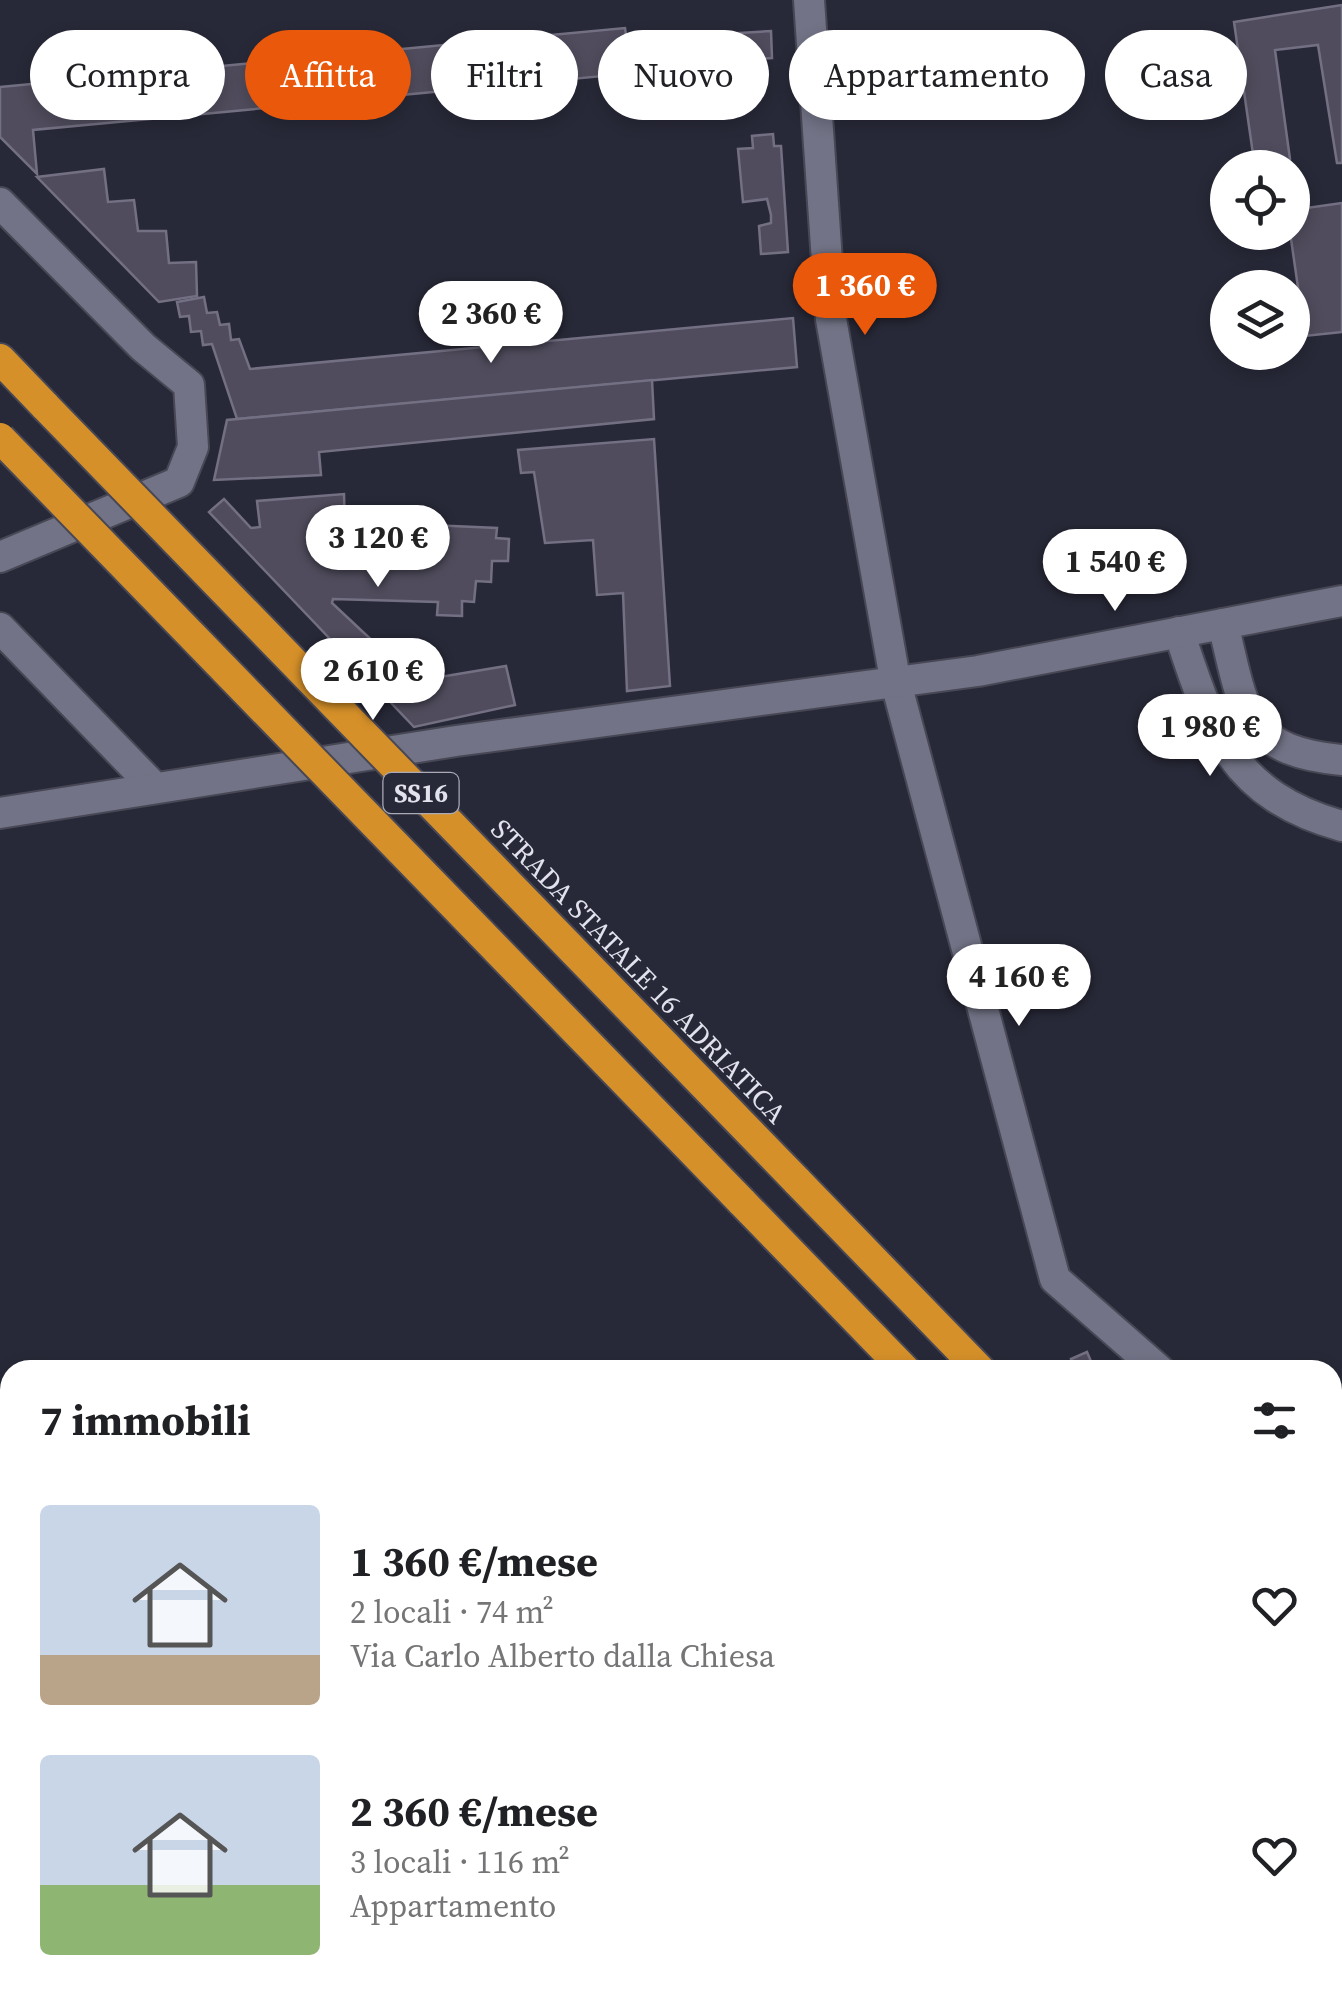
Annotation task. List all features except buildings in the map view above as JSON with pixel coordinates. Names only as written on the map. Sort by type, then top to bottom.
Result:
[{"type":"highway","name":"STRADA STATALE 16 ADRIATICA","points":[[0,359],[970,1360]]},
{"type":"highway","name":"SS16","points":[[0,438],[895,1360]]},
{"type":"street","points":[[809,0],[831,318],[895,679],[1054,1279],[1147,1360]]},
{"type":"street","points":[[0,203],[143,347],[189,385],[194,446],[179,482],[0,557]]},
{"type":"street","points":[[0,813],[153,786],[895,679],[978,671],[1342,601]]},
{"type":"street","points":[[1222,624],[1254,728],[1276,745],[1342,760]]},
{"type":"street","points":[[0,628],[153,786]]},
{"type":"street","points":[[1180,632],[1200,695],[1236,764],[1271,798],[1342,826]]}]
